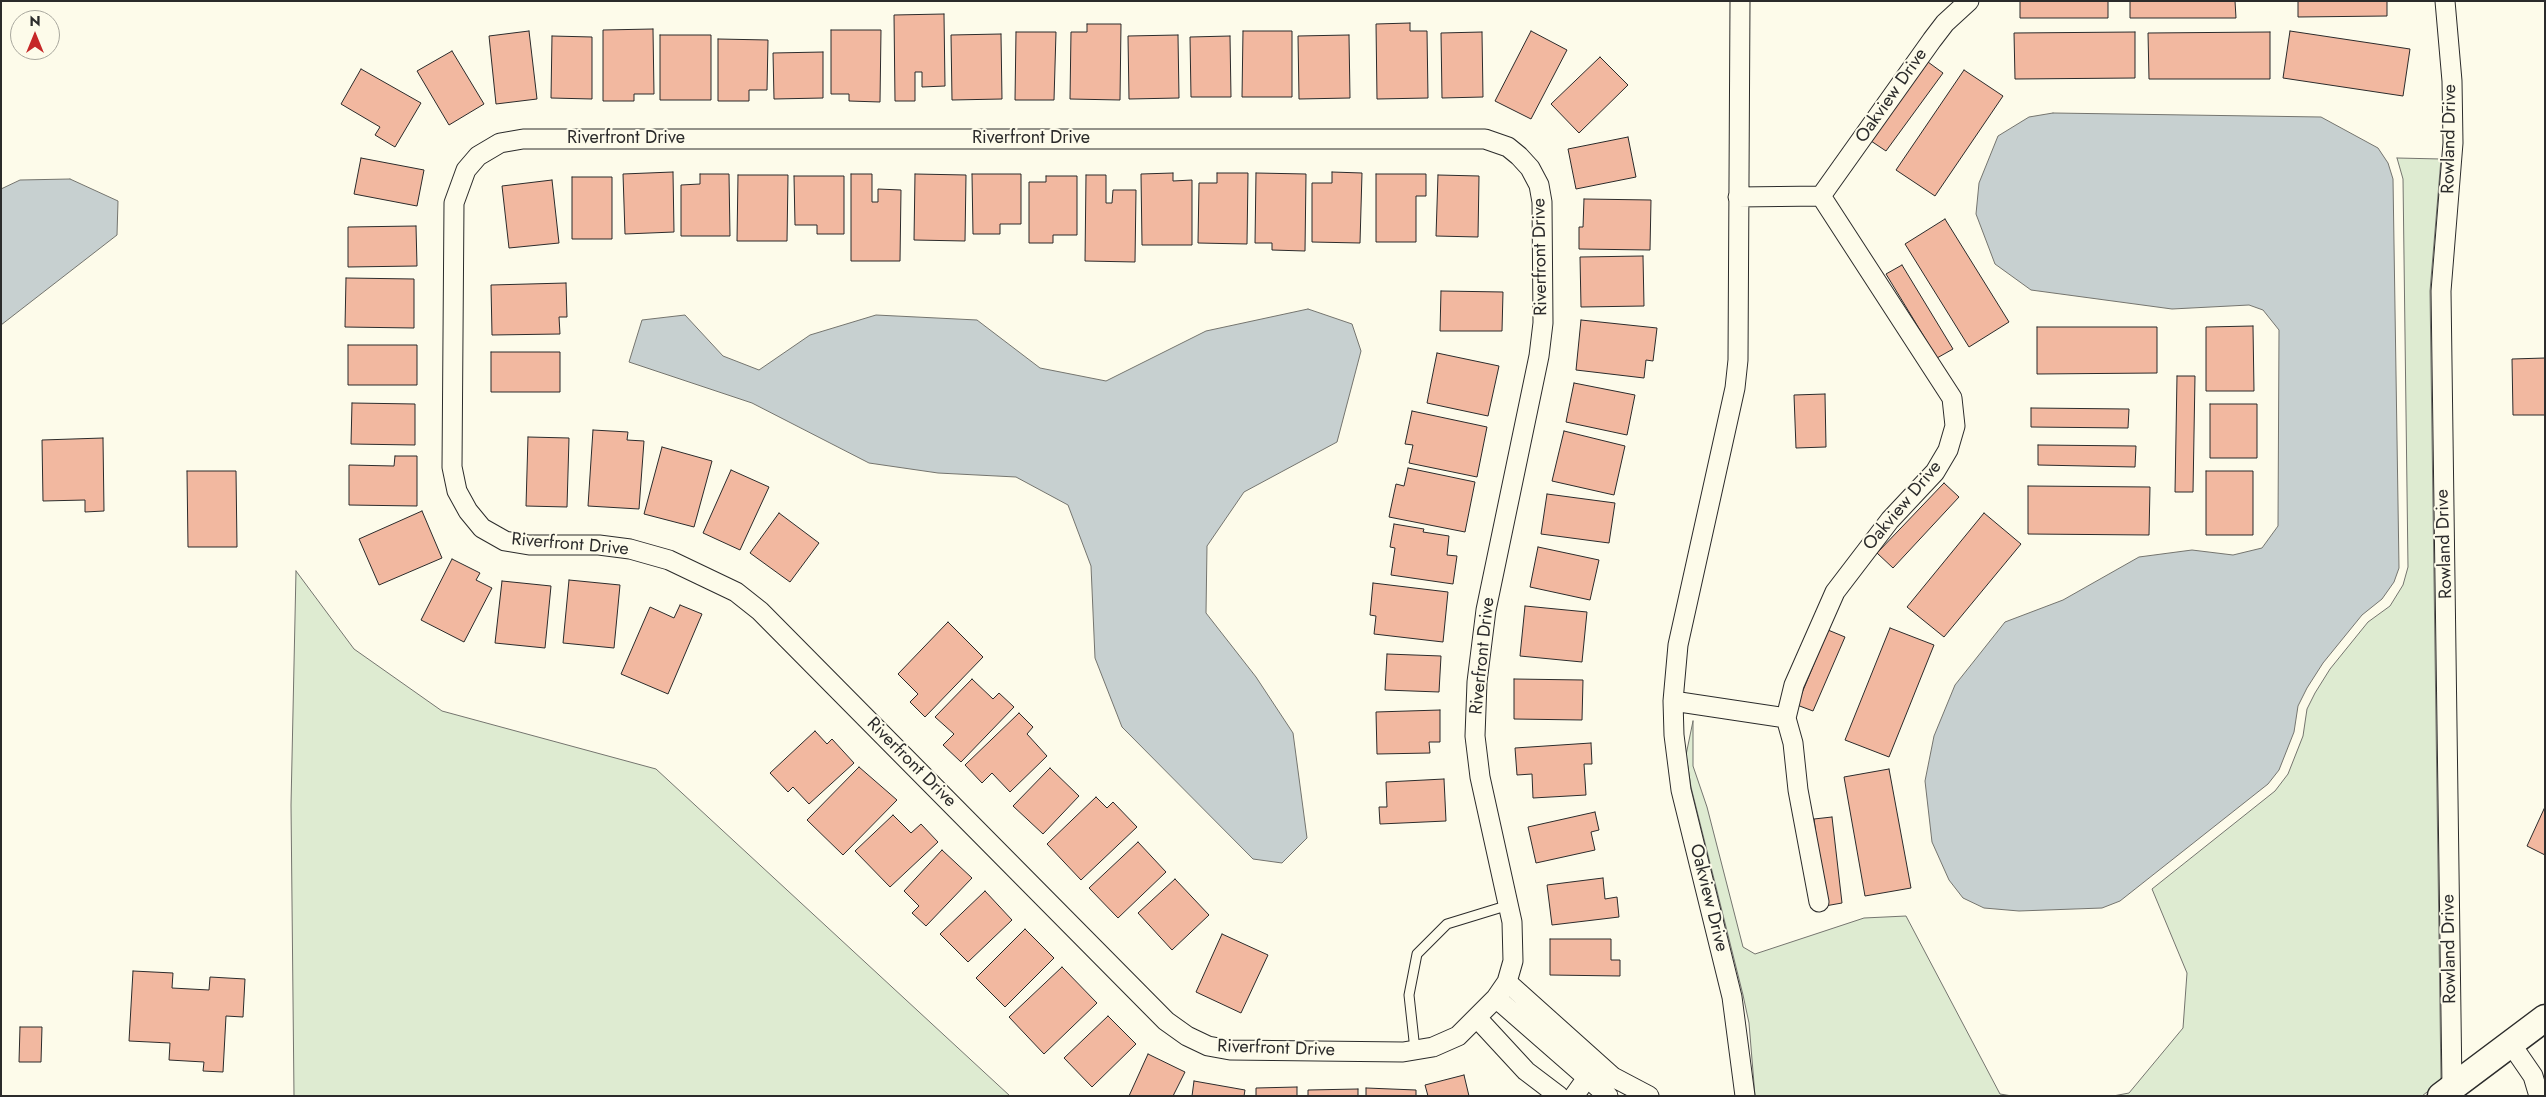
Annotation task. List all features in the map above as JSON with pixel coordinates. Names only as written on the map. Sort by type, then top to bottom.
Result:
[{"type":"main road","points":[[2446,1092],[2545,1018]]},
{"type":"street","name":"Oakview Drive","points":[[1740,1],[1738,360],[1731,415],[1682,627],[1673,701],[1674,744],[1681,790],[1732,997],[1745,1096]]},
{"type":"street","name":"Oakview Drive","points":[[1819,902],[1798,790],[1793,742],[1786,718],[1794,685],[1835,592],[1890,520],[1935,472],[1948,450],[1955,426],[1952,398],[1821,196],[1932,40],[1945,23],[1969,1]]},
{"type":"street","name":"Rowland Drive","points":[[2445,1],[2452,81],[2453,143],[2441,291],[2446,1092]]},
{"type":"street","name":"Riverfront Drive","points":[[1485,138],[1508,147],[1530,168],[1539,185],[1542,202],[1543,323],[1539,356],[1486,610],[1477,682],[1475,736],[1480,777],[1512,922],[1512,961],[1507,982],[1496,998],[1458,1036],[1433,1047],[1403,1052],[1230,1050],[1208,1046],[1187,1036],[1159,1014],[760,611],[736,592],[670,560],[630,549],[599,545],[529,545],[505,541],[482,528],[468,511],[458,491],[452,467],[454,203],[466,170],[478,156],[500,143],[523,139],[1485,138]]},
{"type":"street","points":[[1738,197],[1821,196]]},
{"type":"street","points":[[1673,701],[1786,718]]},
{"type":"street","points":[[1507,982],[1592,1071],[1608,1096]]},
{"type":"street","points":[[1496,998],[1592,1071],[1614,1077],[1649,1096]]},
{"type":"street","points":[[1477,1018],[1526,1071],[1559,1096]]},
{"type":"street","points":[[2510,1044],[2533,1076],[2539,1096]]},
{"type":"street","points":[[1574,1096],[1592,1071]]},
{"type":"lane","points":[[1415,1050],[1409,995],[1417,954],[1446,924],[1508,905]]},
{"type":"green space","points":[[2397,158],[2441,159],[2430,291],[2441,1081],[2422,1096],[2113,1096],[2129,1093],[2183,1028],[2187,973],[2152,889],[2275,791],[2288,774],[2303,736],[2307,709],[2315,693],[2330,669],[2368,622],[2390,606],[2403,585],[2408,567],[2403,179]]},
{"type":"green space","points":[[296,571],[354,649],[442,711],[656,769],[1010,1096],[294,1096],[291,805]]},
{"type":"green space","points":[[1693,721],[1693,766],[1707,807],[1743,947],[1755,954],[1864,918],[1906,916],[2000,1094],[2012,1096],[1755,1096],[1749,1023],[1691,787],[1686,755]]},
{"type":"shaded area","points":[[2053,113],[2321,117],[2378,148],[2388,163],[2393,179],[2399,568],[2394,582],[2382,599],[2362,615],[2323,663],[2307,688],[2298,706],[2294,732],[2279,770],[2268,784],[2120,901],[2102,908],[2019,911],[1984,908],[1963,898],[1949,880],[1932,842],[1925,781],[1934,736],[1955,685],[2005,622],[2063,600],[2139,557],[2192,550],[2233,555],[2262,548],[2278,526],[2279,330],[2263,310],[2249,305],[2172,309],[2031,290],[1995,264],[1976,214],[1979,183],[1998,136],[2029,117]]},
{"type":"shaded area","points":[[70,179],[118,201],[117,235],[1,325],[1,189],[20,180]]},
{"type":"shaded area","points":[[1308,309],[1352,324],[1361,351],[1337,442],[1244,492],[1207,546],[1206,613],[1256,677],[1293,733],[1307,838],[1282,863],[1253,859],[1122,727],[1095,658],[1091,566],[1068,505],[1016,477],[938,473],[869,463],[752,403],[629,362],[642,320],[685,315],[723,356],[759,370],[810,335],[876,315],[977,320],[1040,368],[1106,381],[1206,331]]},
{"type":"building","points":[[2020,1],[2108,1],[2108,18],[2020,18]]},
{"type":"building","points":[[2130,1],[2235,1],[2236,18],[2130,18]]},
{"type":"building","points":[[2298,1],[2387,1],[2387,16],[2298,17]]},
{"type":"building","points":[[944,14],[945,86],[922,87],[922,72],[915,72],[915,101],[895,101],[894,15]]},
{"type":"building","points":[[1410,23],[1410,31],[1427,31],[1428,98],[1377,99],[1376,24]]},
{"type":"building","points":[[1087,24],[1121,24],[1120,100],[1070,99],[1071,32],[1087,32]]},
{"type":"building","points":[[653,29],[654,94],[634,94],[634,101],[603,101],[603,30]]},
{"type":"building","points":[[831,30],[881,30],[880,102],[849,101],[849,94],[831,94]]},
{"type":"building","points":[[529,31],[537,99],[496,104],[489,36]]},
{"type":"building","points":[[1243,31],[1292,31],[1292,97],[1242,97]]},
{"type":"building","points":[[1531,31],[1567,50],[1531,119],[1495,101]]},
{"type":"building","points":[[2290,31],[2410,49],[2403,96],[2283,78]]},
{"type":"building","points":[[1016,32],[1056,32],[1054,100],[1015,100]]},
{"type":"building","points":[[1482,32],[1483,97],[1442,98],[1441,33]]},
{"type":"building","points":[[2135,32],[2135,78],[2015,79],[2014,33]]},
{"type":"building","points":[[2270,32],[2270,79],[2149,79],[2148,33]]},
{"type":"building","points":[[1001,34],[1002,99],[952,100],[951,35]]},
{"type":"building","points":[[660,35],[711,35],[711,100],[660,100]]},
{"type":"building","points":[[1178,35],[1179,98],[1129,99],[1128,36]]},
{"type":"building","points":[[1349,35],[1350,98],[1299,99],[1298,36]]},
{"type":"building","points":[[552,36],[592,37],[592,99],[551,98]]},
{"type":"building","points":[[1230,36],[1231,97],[1191,97],[1190,37]]},
{"type":"building","points":[[718,39],[768,40],[767,90],[749,90],[749,101],[718,101]]},
{"type":"building","points":[[452,51],[484,104],[449,125],[417,71]]},
{"type":"building","points":[[823,52],[823,98],[774,99],[773,53]]},
{"type":"building","points":[[1600,57],[1628,85],[1579,133],[1551,104]]},
{"type":"building","points":[[1928,62],[1943,73],[1886,151],[1871,141]]},
{"type":"building","points":[[361,69],[421,103],[395,147],[375,135],[380,127],[341,104]]},
{"type":"building","points":[[1964,70],[2003,96],[1935,196],[1896,170]]},
{"type":"building","points":[[1628,137],[1636,177],[1576,189],[1568,149]]},
{"type":"building","points":[[361,158],[424,170],[417,206],[354,194]]},
{"type":"building","points":[[673,172],[674,232],[625,234],[623,174]]},
{"type":"building","points":[[1332,172],[1362,173],[1360,243],[1312,242],[1312,183],[1332,183]]},
{"type":"building","points":[[1173,173],[1173,181],[1192,180],[1192,245],[1142,245],[1141,174]]},
{"type":"building","points":[[1217,173],[1248,173],[1247,244],[1198,243],[1199,183],[1217,183]]},
{"type":"building","points":[[1256,173],[1306,174],[1305,251],[1272,250],[1272,243],[1255,243]]},
{"type":"building","points":[[700,174],[729,174],[730,236],[681,236],[681,185],[700,184]]},
{"type":"building","points":[[851,174],[872,174],[872,202],[878,202],[878,189],[901,190],[900,261],[851,261]]},
{"type":"building","points":[[915,174],[966,175],[965,241],[914,240]]},
{"type":"building","points":[[972,174],[1021,174],[1021,224],[1000,224],[1000,234],[973,234]]},
{"type":"building","points":[[1376,174],[1426,174],[1426,196],[1416,196],[1416,242],[1376,242]]},
{"type":"building","points":[[738,175],[788,175],[787,241],[737,241]]},
{"type":"building","points":[[1086,175],[1106,175],[1106,203],[1112,203],[1113,190],[1136,190],[1135,262],[1085,261]]},
{"type":"building","points":[[1438,175],[1479,176],[1478,237],[1436,236]]},
{"type":"building","points":[[794,176],[844,176],[844,234],[817,234],[817,225],[795,225]]},
{"type":"building","points":[[1046,176],[1077,176],[1077,235],[1053,235],[1053,243],[1029,243],[1029,182],[1046,182]]},
{"type":"building","points":[[572,177],[612,177],[612,239],[572,239]]},
{"type":"building","points":[[552,180],[559,243],[509,248],[502,186]]},
{"type":"building","points":[[1584,199],[1651,200],[1650,250],[1579,249],[1579,227],[1583,227]]},
{"type":"building","points":[[1945,219],[2009,322],[1969,347],[1905,244]]},
{"type":"building","points":[[416,226],[417,266],[348,267],[348,227]]},
{"type":"building","points":[[1643,256],[1644,306],[1581,307],[1580,257]]},
{"type":"building","points":[[1902,265],[1953,349],[1937,358],[1886,274]]},
{"type":"building","points":[[346,278],[414,279],[414,328],[345,327]]},
{"type":"building","points":[[566,283],[567,317],[559,317],[560,334],[492,335],[491,285]]},
{"type":"building","points":[[1441,291],[1503,292],[1502,331],[1440,331]]},
{"type":"building","points":[[1581,320],[1657,328],[1653,361],[1646,360],[1644,378],[1576,370]]},
{"type":"building","points":[[2253,326],[2254,391],[2206,391],[2206,327]]},
{"type":"building","points":[[2037,327],[2157,327],[2157,373],[2037,374]]},
{"type":"building","points":[[348,345],[417,345],[417,385],[348,385]]},
{"type":"building","points":[[491,352],[560,352],[560,392],[491,392]]},
{"type":"building","points":[[1437,353],[1499,366],[1488,416],[1427,403]]},
{"type":"building","points":[[2545,358],[2545,415],[2513,415],[2512,359]]},
{"type":"building","points":[[2177,376],[2195,376],[2193,492],[2175,492]]},
{"type":"building","points":[[1574,383],[1635,395],[1627,435],[1566,422]]},
{"type":"building","points":[[1825,394],[1826,447],[1796,448],[1794,395]]},
{"type":"building","points":[[352,403],[415,404],[415,445],[351,444]]},
{"type":"building","points":[[2210,404],[2257,404],[2257,458],[2210,458]]},
{"type":"building","points":[[2031,408],[2129,409],[2128,428],[2031,427]]},
{"type":"building","points":[[1412,411],[1487,427],[1477,477],[1409,463],[1413,445],[1405,444]]},
{"type":"building","points":[[593,430],[628,432],[627,440],[644,441],[639,509],[588,506]]},
{"type":"building","points":[[1564,431],[1625,446],[1614,495],[1552,481]]},
{"type":"building","points":[[528,437],[569,438],[567,507],[526,506]]},
{"type":"building","points":[[103,438],[104,511],[85,512],[85,500],[43,501],[42,440]]},
{"type":"building","points":[[2038,445],[2136,446],[2135,467],[2038,465]]},
{"type":"building","points":[[662,447],[712,461],[694,527],[644,514]]},
{"type":"building","points":[[395,456],[417,456],[417,506],[349,505],[349,465],[394,466]]},
{"type":"building","points":[[1408,468],[1475,482],[1465,532],[1389,517],[1396,484],[1404,486]]},
{"type":"building","points":[[731,470],[769,487],[740,550],[703,533]]},
{"type":"building","points":[[187,471],[236,471],[237,547],[188,547]]},
{"type":"building","points":[[2206,471],[2253,471],[2253,535],[2206,535]]},
{"type":"building","points":[[1944,483],[1959,497],[1893,568],[1877,553]]},
{"type":"building","points":[[2028,486],[2150,487],[2149,535],[2028,534]]},
{"type":"building","points":[[1547,494],[1615,503],[1609,543],[1541,534]]},
{"type":"building","points":[[422,511],[442,558],[379,585],[359,539]]},
{"type":"building","points":[[779,513],[819,543],[790,582],[750,553]]},
{"type":"building","points":[[1984,513],[2021,544],[1944,637],[1907,607]]},
{"type":"building","points":[[1394,524],[1424,529],[1423,532],[1449,536],[1447,555],[1457,556],[1453,584],[1391,575],[1395,548],[1390,547]]},
{"type":"building","points":[[1538,547],[1599,560],[1590,600],[1530,587]]},
{"type":"building","points":[[452,559],[480,573],[476,580],[492,588],[464,642],[421,620]]},
{"type":"building","points":[[569,580],[620,585],[614,648],[563,643]]},
{"type":"building","points":[[502,581],[551,586],[545,648],[495,643]]},
{"type":"building","points":[[1373,583],[1448,592],[1443,642],[1374,634],[1376,616],[1370,615]]},
{"type":"building","points":[[680,605],[702,614],[668,694],[621,674],[650,607],[674,618]]},
{"type":"building","points":[[1525,606],[1587,612],[1582,662],[1520,656]]},
{"type":"building","points":[[948,622],[983,657],[925,717],[910,702],[918,694],[898,674]]},
{"type":"building","points":[[1890,628],[1934,645],[1889,757],[1845,740]]},
{"type":"building","points":[[1828,630],[1845,637],[1813,711],[1797,705]]},
{"type":"building","points":[[1387,654],[1441,656],[1439,692],[1385,690]]},
{"type":"building","points":[[972,679],[993,699],[999,693],[1014,707],[961,762],[943,745],[954,734],[935,717]]},
{"type":"building","points":[[1514,679],[1583,680],[1582,720],[1514,719]]},
{"type":"building","points":[[1440,710],[1440,742],[1429,742],[1430,753],[1377,754],[1376,712]]},
{"type":"building","points":[[1019,713],[1033,727],[1027,734],[1047,756],[1010,792],[992,773],[982,783],[965,765]]},
{"type":"building","points":[[815,731],[827,744],[832,739],[854,763],[809,804],[793,787],[788,792],[770,773]]},
{"type":"building","points":[[1591,743],[1592,764],[1584,764],[1586,795],[1533,798],[1532,774],[1517,775],[1515,748]]},
{"type":"building","points":[[859,767],[897,800],[843,855],[807,820]]},
{"type":"building","points":[[1050,768],[1079,796],[1043,834],[1013,806]]},
{"type":"building","points":[[1889,769],[1911,888],[1865,896],[1844,777]]},
{"type":"building","points":[[1444,779],[1446,821],[1380,824],[1379,807],[1387,807],[1386,782]]},
{"type":"building","points":[[1096,797],[1107,808],[1113,802],[1137,827],[1081,880],[1047,844]]},
{"type":"building","points":[[2545,809],[2545,855],[2527,846]]},
{"type":"building","points":[[1595,812],[1599,830],[1591,832],[1595,850],[1536,863],[1528,827]]},
{"type":"building","points":[[893,815],[911,833],[921,824],[938,842],[890,887],[855,851]]},
{"type":"building","points":[[1832,817],[1842,903],[1825,906],[1814,819]]},
{"type":"building","points":[[1138,842],[1166,872],[1118,918],[1089,888]]},
{"type":"building","points":[[942,850],[972,878],[926,926],[912,913],[919,906],[904,891]]},
{"type":"building","points":[[1603,878],[1605,899],[1617,897],[1619,917],[1552,925],[1547,885]]},
{"type":"building","points":[[1175,879],[1209,915],[1172,950],[1138,913]]},
{"type":"building","points":[[985,891],[1012,920],[968,962],[940,934]]},
{"type":"building","points":[[1025,929],[1054,958],[1005,1007],[976,978]]},
{"type":"building","points":[[1222,934],[1268,955],[1241,1013],[1196,992]]},
{"type":"building","points":[[1550,939],[1611,939],[1611,960],[1620,960],[1620,976],[1550,975]]},
{"type":"building","points":[[1062,967],[1097,1003],[1044,1054],[1009,1017]]},
{"type":"building","points":[[133,971],[173,973],[172,988],[209,990],[210,977],[245,979],[243,1017],[226,1016],[223,1072],[203,1071],[204,1062],[169,1060],[170,1043],[129,1041]]},
{"type":"building","points":[[1108,1016],[1136,1044],[1092,1087],[1064,1058]]},
{"type":"building","points":[[20,1027],[42,1027],[41,1062],[19,1062]]},
{"type":"building","points":[[1148,1054],[1185,1072],[1173,1096],[1129,1096]]},
{"type":"building","points":[[1464,1075],[1469,1096],[1428,1096],[1425,1085]]},
{"type":"building","points":[[1194,1081],[1245,1090],[1244,1096],[1192,1096]]},
{"type":"building","points":[[1297,1087],[1297,1096],[1256,1096],[1256,1088]]},
{"type":"building","points":[[1366,1088],[1416,1090],[1416,1096],[1366,1096]]},
{"type":"building","points":[[1358,1089],[1358,1096],[1308,1096],[1308,1090]]}]
